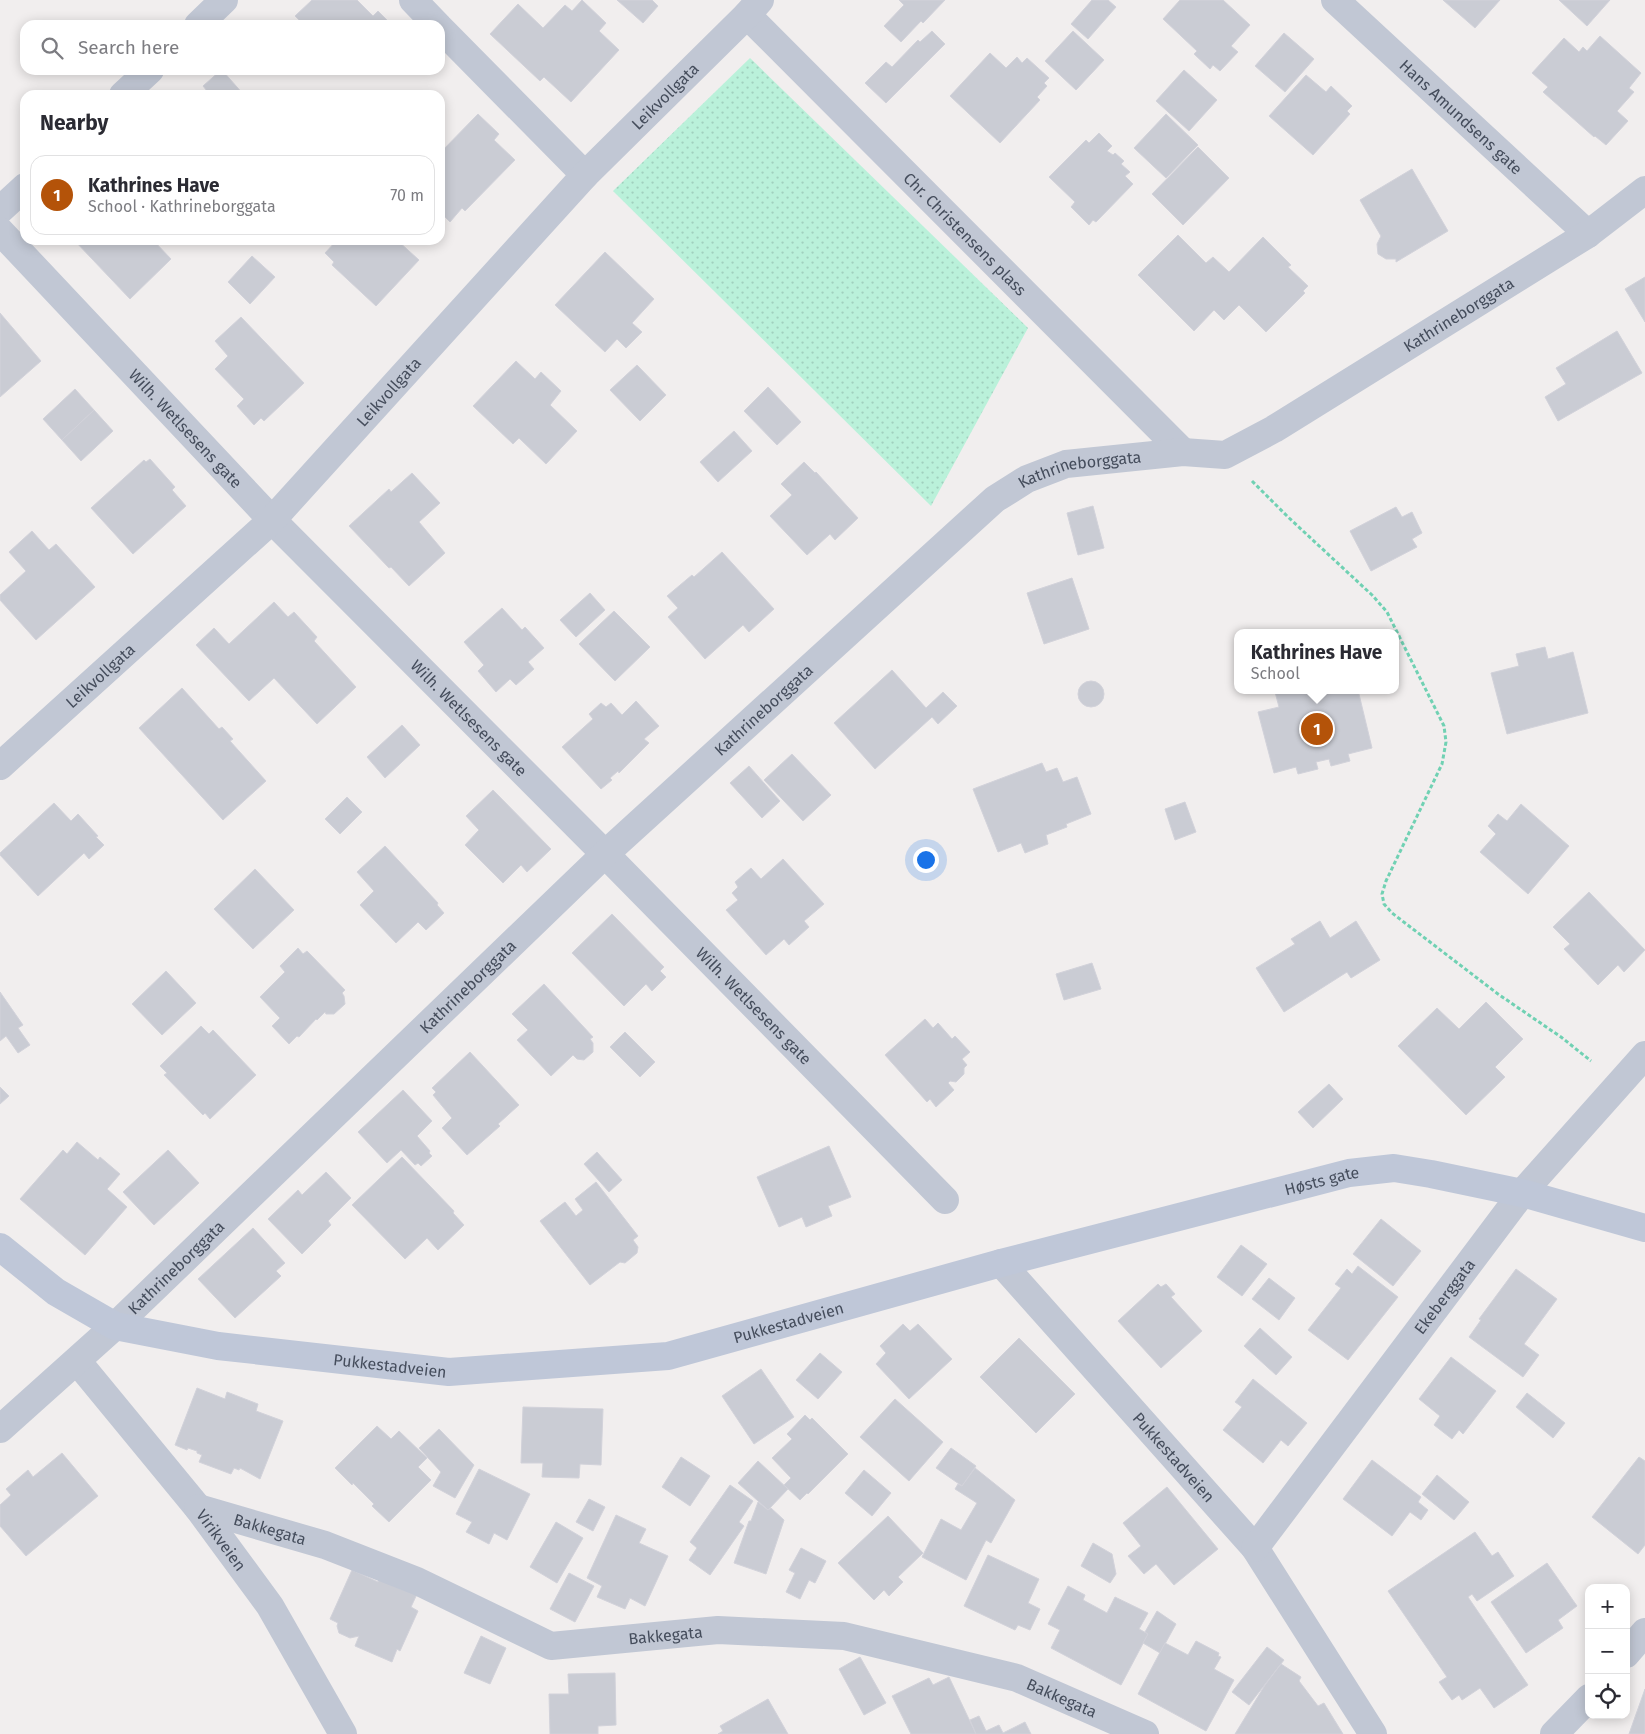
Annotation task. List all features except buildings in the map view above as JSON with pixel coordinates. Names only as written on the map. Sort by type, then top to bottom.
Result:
[{"type":"main road","name":"Høsts gate","points":[[1001,1263],[1349,1173],[1394,1168],[1522,1193],[1645,1228]]},
{"type":"main road","name":"Pukkestadveien","points":[[0,1247],[56,1292],[115,1326],[218,1346],[449,1372],[668,1356],[1001,1263]]},
{"type":"street","points":[[203,20],[224,0]]},
{"type":"street","points":[[413,0],[433,20]]},
{"type":"street","name":"Hans Amundsens gate","points":[[1335,0],[1588,234]]},
{"type":"street","name":"Leikvollgata","points":[[0,766],[272,520],[586,175],[753,7]]},
{"type":"street","name":"Chr. Christensens plass","points":[[753,7],[1182,452]]},
{"type":"street","points":[[445,32],[586,175]]},
{"type":"street","points":[[128,90],[145,75]]},
{"type":"street","name":"Kathrineborggata","points":[[0,1429],[115,1326],[605,854],[995,499],[1027,479],[1066,464],[1182,452],[1224,455],[1274,429],[1588,234],[1645,190]]},
{"type":"street","points":[[0,210],[20,192]]},
{"type":"street","name":"Wilh. Wetlsesens gate","points":[[0,231],[272,520],[605,854],[945,1200]]},
{"type":"street","name":"Ekeberggata","points":[[1254,1548],[1522,1193],[1645,1055]]},
{"type":"street","name":"Pukkestadveien","points":[[1001,1263],[1254,1548],[1373,1734]]},
{"type":"street","name":"Virikveien","points":[[77,1361],[198,1508],[270,1606],[343,1734]]},
{"type":"street","name":"Bakkegata","points":[[198,1508],[325,1545],[417,1581],[551,1646],[718,1630],[844,1636],[1017,1678],[1145,1734]]},
{"type":"street","points":[[1630,1649],[1645,1632]]},
{"type":"street","points":[[1554,1734],[1585,1702]]},
{"type":"path","points":[[1224,455],[1372,595],[1387,612],[1396,629]]},
{"type":"path","points":[[1399,636],[1444,726],[1446,742],[1442,764],[1386,881],[1382,894],[1384,904],[1392,914],[1498,994],[1561,1037],[1619,1084]]},
{"type":"green space","points":[[750,58],[1028,328],[931,506],[613,191]]},
{"type":"place","name":"Kathrines Have","points":[[1317,729]]}]
